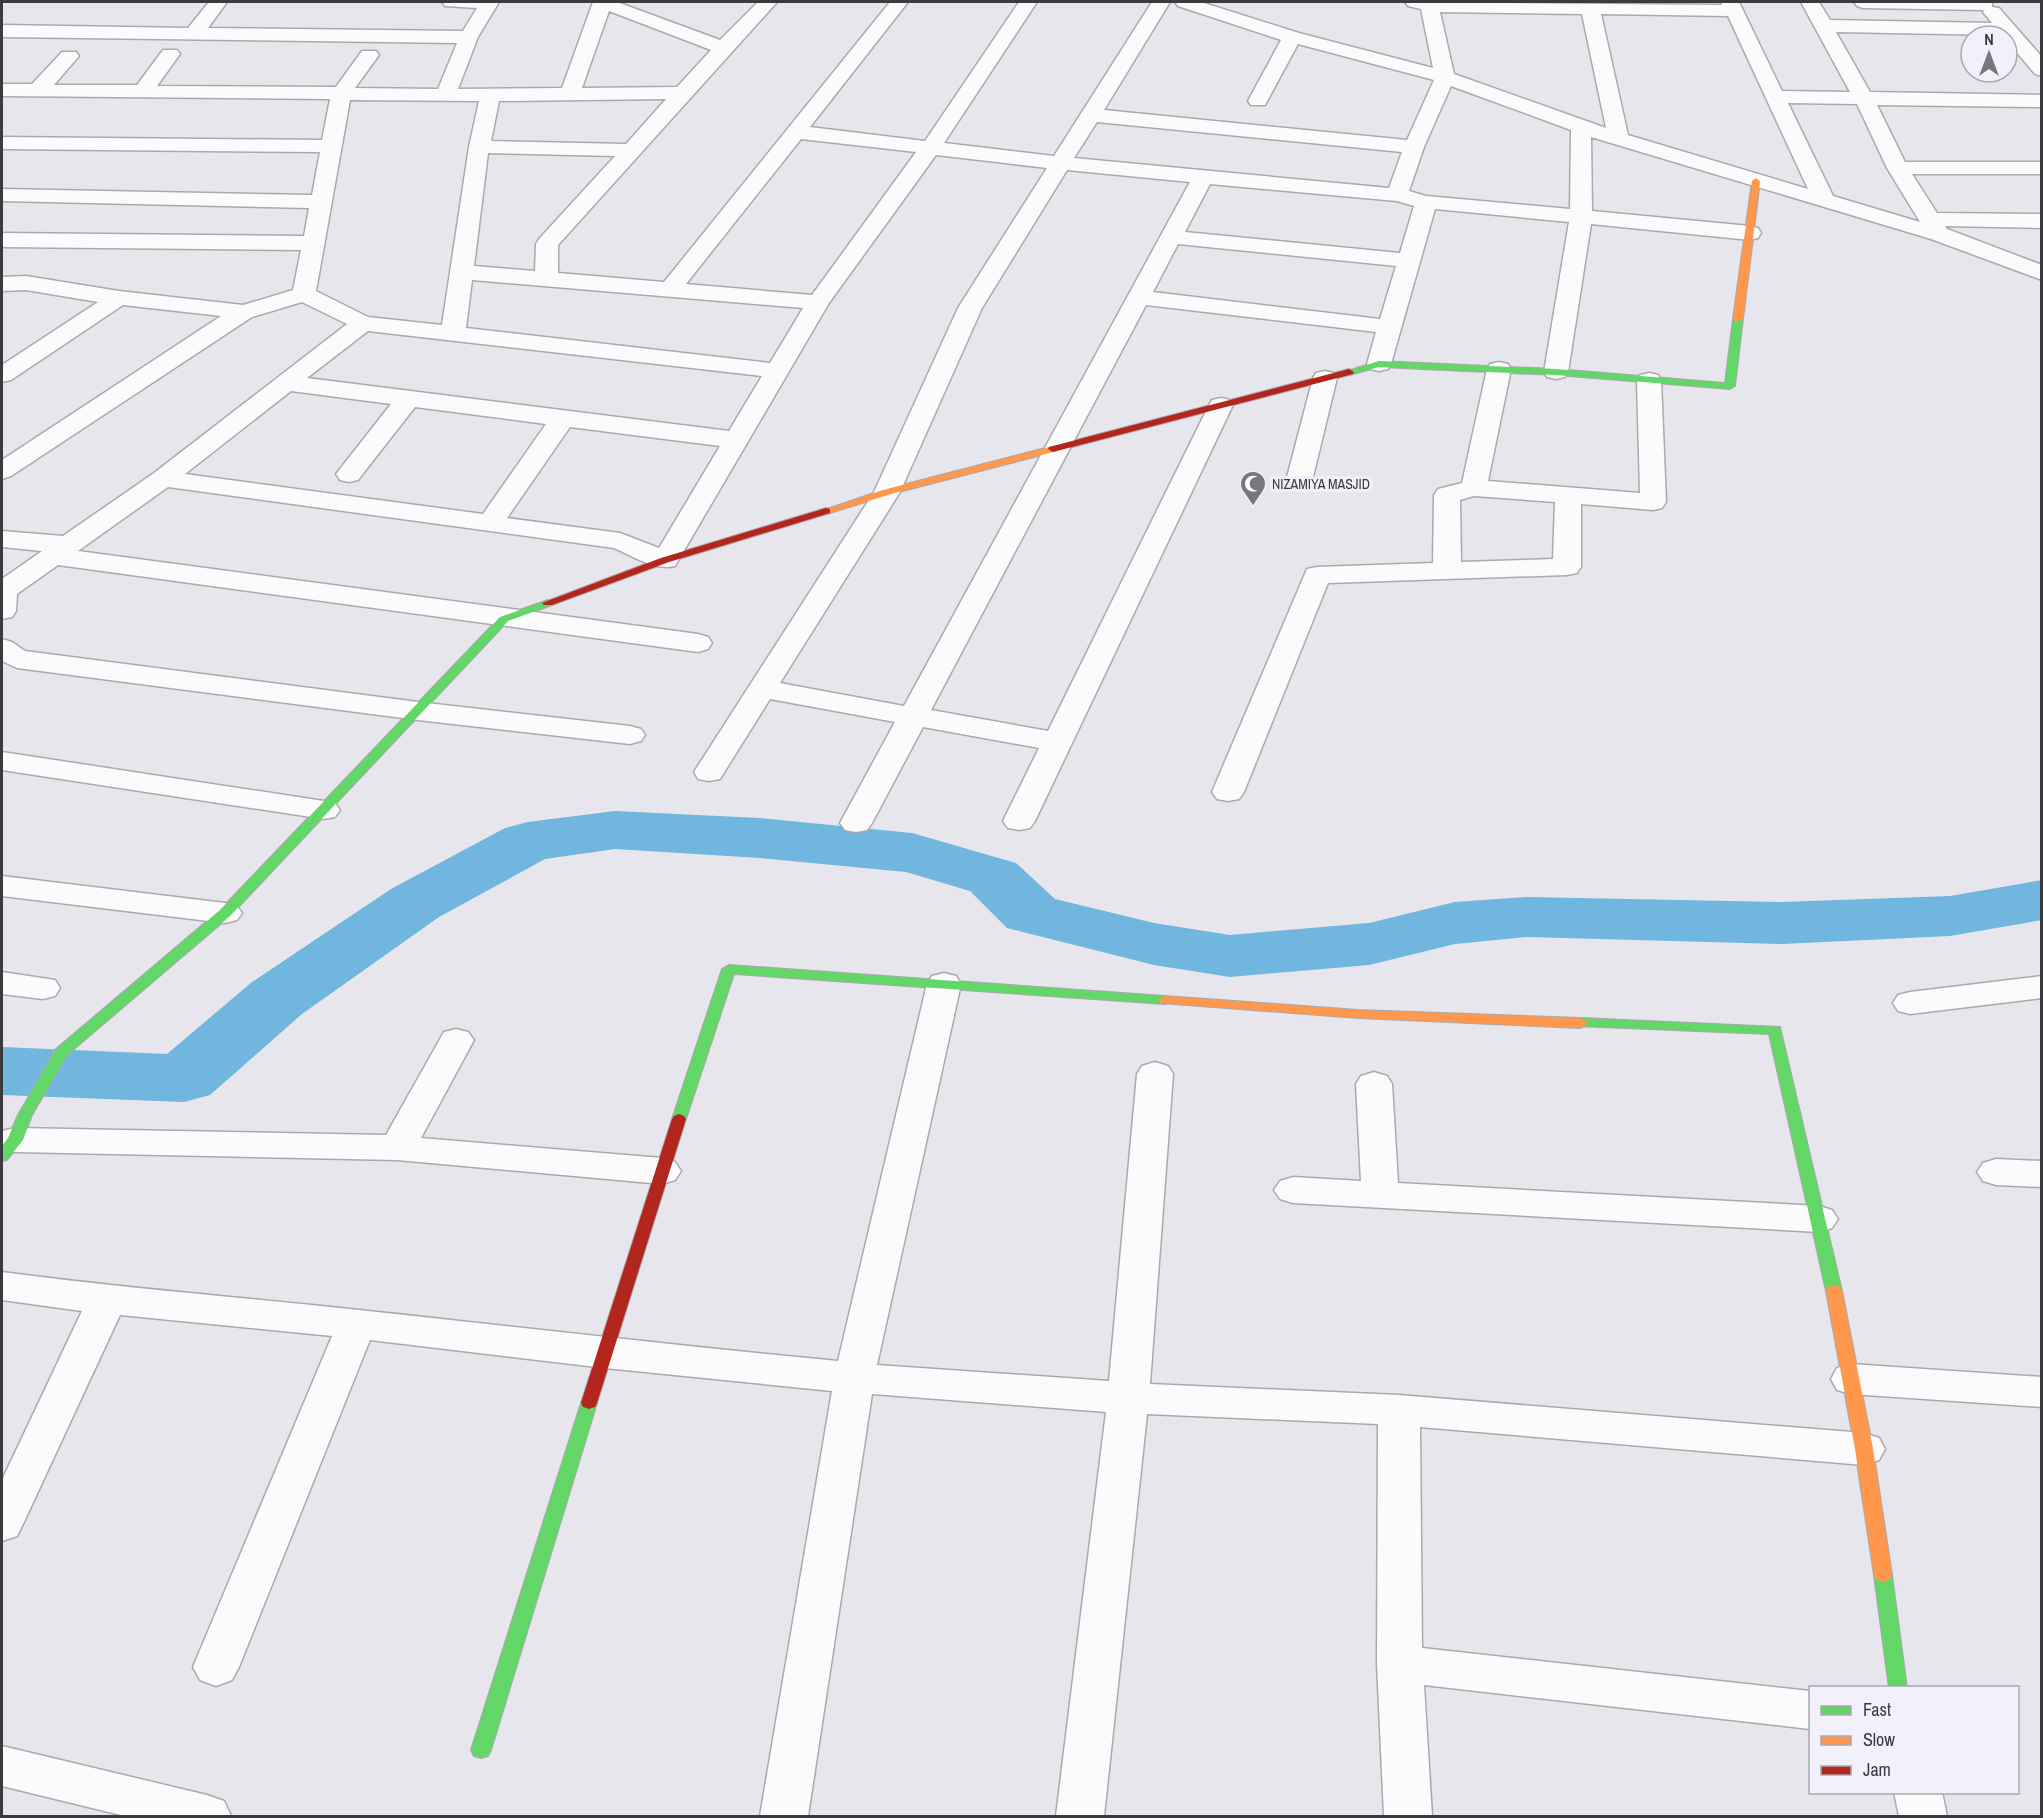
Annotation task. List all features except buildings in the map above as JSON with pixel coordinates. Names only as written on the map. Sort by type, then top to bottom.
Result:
[{"type":"street","points":[[194,33],[218,2]]},
{"type":"street","points":[[451,2],[490,2]]},
{"type":"street","points":[[446,94],[469,37],[490,2]]},
{"type":"street","points":[[570,94],[603,2],[723,48]]},
{"type":"street","points":[[546,279],[547,244],[723,48],[768,2]]},
{"type":"street","points":[[670,289],[899,2]]},
{"type":"street","points":[[665,560],[818,302],[931,147],[1026,2]]},
{"type":"street","points":[[709,772],[887,492],[970,308],[1161,2]]},
{"type":"street","points":[[1184,2],[1292,37],[1445,77],[1581,126],[1756,181],[1824,201],[1934,226],[2042,273]]},
{"type":"street","points":[[1810,2],[1864,99],[1898,168],[1934,226]]},
{"type":"street","points":[[1863,2],[1984,2],[2002,24]]},
{"type":"street","points":[[1397,195],[1414,147],[1445,77],[1424,3],[1590,8],[1732,6],[1824,201]]},
{"type":"street","points":[[1590,8],[1618,138]]},
{"type":"street","points":[[1823,26],[1959,28]]},
{"type":"street","points":[[2,31],[469,37]]},
{"type":"street","points":[[1258,101],[1292,37]]},
{"type":"street","points":[[2019,44],[2042,70]]},
{"type":"street","points":[[143,91],[170,54]]},
{"type":"street","points":[[304,294],[341,93],[369,55]]},
{"type":"street","points":[[38,90],[69,56]]},
{"type":"street","points":[[2,90],[490,95],[685,93]]},
{"type":"street","points":[[453,333],[479,147],[490,95]]},
{"type":"street","points":[[1774,97],[2042,101]]},
{"type":"street","points":[[1092,115],[1414,147]]},
{"type":"street","points":[[1556,372],[1581,216],[1581,126]]},
{"type":"street","points":[[796,132],[1059,163],[1397,195],[1426,202],[1749,233]]},
{"type":"street","points":[[2,143],[331,146]]},
{"type":"street","points":[[479,147],[633,150]]},
{"type":"street","points":[[1898,168],[2042,168]]},
{"type":"street","points":[[856,824],[1173,237],[1203,177]]},
{"type":"street","points":[[662,1172],[397,1148],[14,1137],[61,1052],[225,913],[504,619],[665,560],[887,492],[1379,364],[1556,372],[1730,386],[1756,181]]},
{"type":"street","points":[[5,200],[321,202]]},
{"type":"street","points":[[1379,364],[1426,202]]},
{"type":"street","points":[[1934,226],[2042,221]]},
{"type":"street","points":[[1173,237],[1409,261]]},
{"type":"street","points":[[2,240],[314,243]]},
{"type":"street","points":[[462,272],[818,302]]},
{"type":"street","points":[[2,284],[26,283],[119,298],[244,312]]},
{"type":"street","points":[[2,471],[244,312],[304,294],[363,323],[777,371]]},
{"type":"street","points":[[1140,297],[1390,327]]},
{"type":"street","points":[[2,375],[119,298]]},
{"type":"street","points":[[2,611],[3,591],[163,479],[363,323]]},
{"type":"street","points":[[1474,488],[1499,369]]},
{"type":"street","points":[[1299,481],[1325,378]]},
{"type":"street","points":[[1447,572],[1447,495],[1474,488],[1653,502],[1649,380]]},
{"type":"street","points":[[285,383],[736,440]]},
{"type":"street","points":[[349,474],[408,399]]},
{"type":"street","points":[[1019,821],[1221,405]]},
{"type":"street","points":[[490,523],[563,418]]},
{"type":"street","points":[[163,479],[620,541],[665,560]]},
{"type":"street","points":[[1228,792],[1317,574],[1567,567],[1568,495]]},
{"type":"street","points":[[2,539],[61,551],[504,619],[698,643]]},
{"type":"street","points":[[2,648],[17,659],[418,711],[630,735]]},
{"type":"street","points":[[762,689],[1057,742]]},
{"type":"street","points":[[2,761],[324,810]]},
{"type":"street","points":[[2,886],[225,913]]},
{"type":"street","points":[[481,1750],[662,1172],[729,969],[1358,1014],[1775,1030],[1819,1219],[1851,1379],[1864,1449],[1898,1686]]},
{"type":"street","points":[[2,983],[43,988]]},
{"type":"street","points":[[784,1816],[854,1378],[944,984]]},
{"type":"street","points":[[1910,1003],[2042,987]]},
{"type":"street","points":[[397,1148],[456,1040]]},
{"type":"street","points":[[1080,1816],[1128,1398],[1155,1074]]},
{"type":"street","points":[[1374,1084],[1380,1194]]},
{"type":"street","points":[[1996,1172],[2042,1174]]},
{"type":"street","points":[[1293,1190],[1819,1219]]},
{"type":"street","points":[[2,1286],[108,1300],[357,1324],[605,1353],[854,1378],[1128,1398],[1399,1410],[1864,1449]]},
{"type":"street","points":[[2,1524],[108,1300]]},
{"type":"street","points":[[216,1667],[357,1324]]},
{"type":"street","points":[[1851,1379],[2042,1392]]},
{"type":"street","points":[[1399,1410],[1401,1664],[1408,1816]]},
{"type":"street","points":[[1401,1664],[1809,1710]]},
{"type":"street","points":[[2,1766],[207,1816]]},
{"type":"street","points":[[1918,1794],[1923,1816]]},
{"type":"waterway","points":[[2,1071],[184,1078],[277,998],[415,903],[528,842],[615,830],[760,838],[912,853],[993,877],[1031,914],[1154,944],[1230,956],[1369,944],[1455,923],[1527,917],[1782,923],[1950,916],[2042,900]]},
{"type":"traffic: fast","points":[[1349,372],[1379,364],[1556,372],[1730,386],[1738,319]]},
{"type":"traffic: fast","points":[[2,1156],[15,1140],[25,1115],[61,1052],[225,913],[504,619],[548,603]]},
{"type":"traffic: fast","points":[[679,1119],[729,969],[1165,1000]]},
{"type":"traffic: fast","points":[[1581,1023],[1775,1030],[1834,1291]]},
{"type":"traffic: fast","points":[[481,1750],[589,1403]]},
{"type":"traffic: fast","points":[[1883,1575],[1898,1686]]},
{"type":"traffic: slow","points":[[1738,319],[1756,181]]},
{"type":"traffic: slow","points":[[826,511],[887,492],[1053,449]]},
{"type":"traffic: slow","points":[[1165,1000],[1358,1014],[1581,1023]]},
{"type":"traffic: slow","points":[[1834,1291],[1864,1449],[1883,1575]]},
{"type":"traffic: jam","points":[[1053,449],[1349,372]]},
{"type":"traffic: jam","points":[[548,603],[665,560],[826,511]]},
{"type":"traffic: jam","points":[[589,1403],[679,1119]]},
{"type":"place","name":"NIZAMIYA MASJID","points":[[1253,507]]}]
